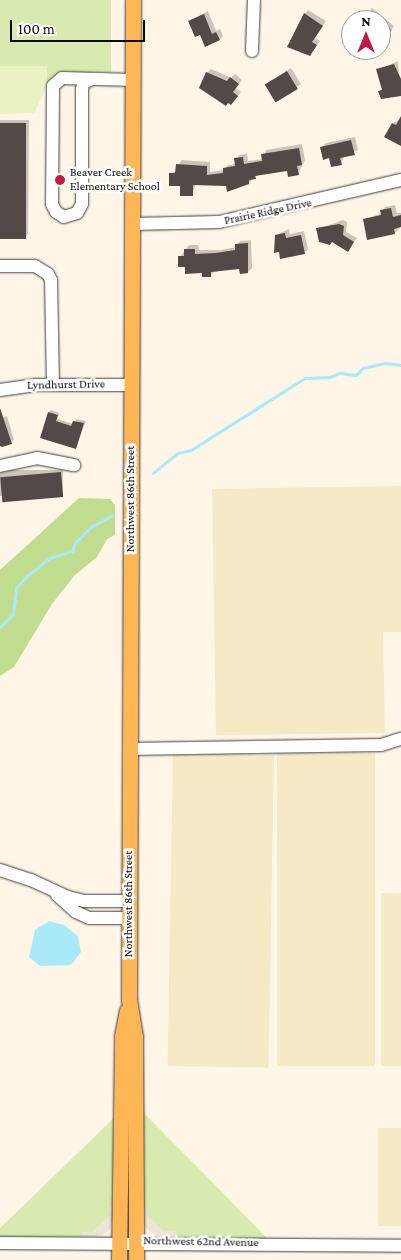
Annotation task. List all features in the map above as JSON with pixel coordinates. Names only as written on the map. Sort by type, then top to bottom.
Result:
[{"type":"main road","name":"Northwest 86th Street","points":[[133,0],[129,999],[134,1036],[136,1260]]},
{"type":"main road","name":"Northwest 86th Street","points":[[119,1260],[122,1036],[129,999]]},
{"type":"street","points":[[252,51],[254,0]]},
{"type":"street","points":[[90,80],[83,83],[82,90],[82,204],[74,215],[64,217],[56,212],[52,204],[52,86],[62,78],[133,80]]},
{"type":"street","name":"Prairie Ridge Drive","points":[[132,224],[219,222],[401,180]]},
{"type":"street","points":[[0,266],[35,266],[48,274],[51,280],[53,384]]},
{"type":"street","name":"Lyndhurst Drive","points":[[0,390],[53,384],[132,384]]},
{"type":"street","points":[[0,466],[37,458],[74,465]]},
{"type":"street","points":[[129,748],[381,745],[401,739]]},
{"type":"street","points":[[0,870],[31,880],[54,892],[84,901],[129,901]]},
{"type":"street","points":[[54,892],[76,912],[89,918],[129,918]]},
{"type":"street","name":"Northwest 62nd Avenue","points":[[0,1243],[119,1241],[401,1246]]},
{"type":"shaded area","points":[[401,486],[401,632],[383,632],[385,733],[216,735],[212,489]]},
{"type":"shaded area","points":[[173,753],[274,755],[269,1068],[168,1066]]},
{"type":"shaded area","points":[[277,753],[375,753],[375,1066],[277,1066]]},
{"type":"shaded area","points":[[381,893],[401,893],[401,1066],[381,1066]]},
{"type":"shaded area","points":[[378,1128],[401,1128],[401,1226],[378,1226]]},
{"type":"shaded area","points":[[110,1207],[115,1207],[110,1229],[102,1235],[82,1236],[82,1232],[92,1232],[110,1215]]},
{"type":"shaded area","points":[[142,1207],[147,1207],[147,1215],[164,1231],[175,1231],[175,1237],[158,1236],[149,1231],[143,1223]]},
{"type":"green space","points":[[0,0],[111,0],[111,72],[63,72],[53,77],[47,86],[46,66],[0,66]]},
{"type":"green space","points":[[0,66],[47,66],[47,86],[34,113],[0,114]]},
{"type":"green space","points":[[79,498],[110,499],[115,505],[115,535],[107,539],[97,557],[74,576],[52,604],[14,667],[0,676],[0,570]]},
{"type":"green space","points":[[143,1112],[267,1238],[162,1237],[149,1231],[145,1226],[142,1207]]},
{"type":"green space","points":[[114,1118],[115,1207],[109,1231],[96,1236],[0,1238],[0,1228]]},
{"type":"water","points":[[49,921],[64,925],[78,936],[81,952],[71,965],[40,966],[29,957],[35,930]]},
{"type":"building","points":[[304,13],[323,26],[312,42],[317,45],[310,56],[287,47]]},
{"type":"building","points":[[204,14],[212,34],[216,32],[220,40],[205,47],[200,35],[195,37],[188,21]]},
{"type":"building","points":[[394,64],[401,79],[401,96],[381,99],[378,91],[382,90],[376,69]]},
{"type":"building","points":[[287,71],[298,89],[276,102],[265,84]]},
{"type":"building","points":[[206,72],[227,81],[230,77],[239,84],[233,92],[238,96],[231,105],[228,103],[226,106],[199,88]]},
{"type":"building","points":[[401,116],[401,146],[384,137],[392,123],[396,125]]},
{"type":"building","points":[[0,123],[26,123],[26,239],[0,239]]},
{"type":"building","points":[[351,140],[355,155],[340,158],[342,165],[331,167],[329,158],[323,160],[320,147]]},
{"type":"building","points":[[299,148],[302,165],[297,166],[299,175],[288,177],[287,171],[255,176],[256,179],[249,180],[249,184],[227,192],[226,186],[193,185],[193,196],[180,196],[180,186],[169,186],[169,173],[175,173],[176,164],[207,166],[207,175],[223,173],[223,168],[235,166],[234,158],[243,157],[244,164],[262,161],[261,154]]},
{"type":"building","points":[[391,208],[393,217],[401,215],[401,227],[394,229],[395,234],[367,240],[363,219],[381,215],[380,210]]},
{"type":"building","points":[[339,224],[344,226],[343,235],[354,242],[348,252],[332,242],[330,245],[319,242],[316,228]]},
{"type":"building","points":[[285,233],[286,238],[301,235],[305,254],[280,259],[279,252],[274,253],[275,235]]},
{"type":"building","points":[[248,243],[248,273],[240,274],[239,269],[211,272],[211,277],[202,277],[202,273],[185,274],[185,267],[178,267],[178,256],[184,256],[184,249],[195,249],[195,254],[216,253],[235,250],[235,244]]},
{"type":"building","points":[[0,408],[12,444],[2,447],[0,446]]},
{"type":"building","points":[[48,412],[58,415],[56,421],[71,426],[73,421],[84,423],[76,449],[40,438]]},
{"type":"building","points":[[61,472],[63,497],[2,502],[0,477]]},
{"type":"waterway","points":[[153,473],[178,453],[191,450],[305,378],[330,377],[340,373],[356,375],[363,368],[384,363],[401,365]]},
{"type":"waterway","points":[[0,627],[13,614],[16,588],[28,575],[50,558],[72,551],[75,543],[91,527],[111,516]]},
{"type":"place","name":"Beaver Creek Elementary School","points":[[60,180]]}]
